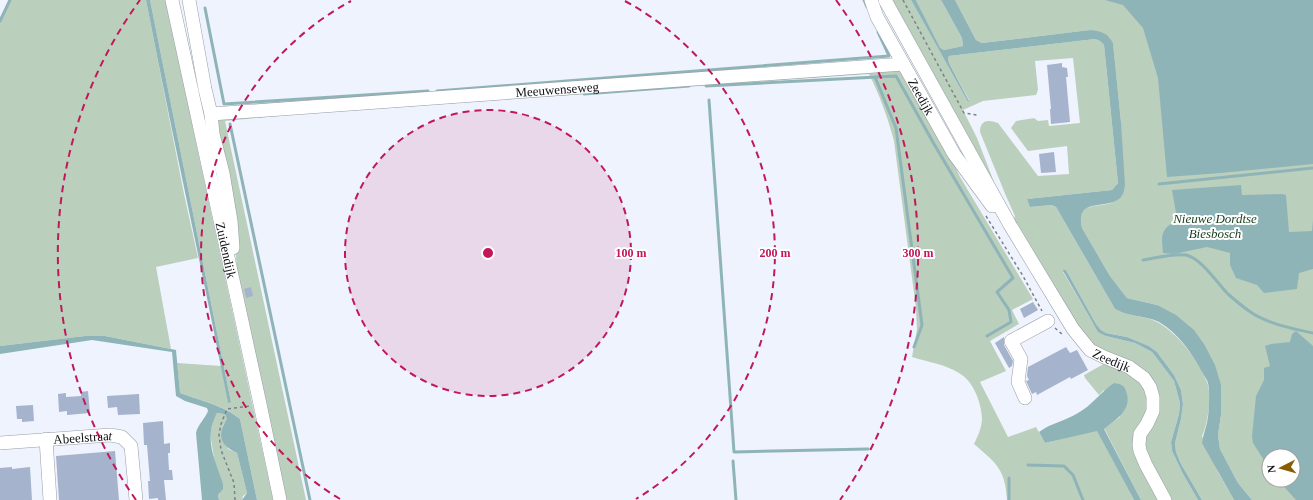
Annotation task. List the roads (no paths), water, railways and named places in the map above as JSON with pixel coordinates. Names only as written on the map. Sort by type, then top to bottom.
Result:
[{"type":"street","name":"Zuidendijk","points":[[172,0],[280,500]]},
{"type":"street","points":[[189,0],[205,88],[212,114],[213,134],[223,173],[231,221],[235,289]]},
{"type":"street","name":"Zeedijk","points":[[870,0],[877,17],[954,154],[994,209],[1006,223],[1010,225]]},
{"type":"street","name":"Zeedijk","points":[[885,0],[1010,225],[1079,338],[1090,350],[1129,367],[1144,378],[1150,387],[1153,397],[1153,411],[1140,434],[1138,445],[1146,465],[1166,500]]},
{"type":"street","name":"Meeuwenseweg","points":[[212,114],[904,64]]},
{"type":"street","points":[[1025,398],[1018,382],[1021,359],[1011,341],[1048,321]]},
{"type":"street","name":"Abeelstraat","points":[[0,443],[110,435],[122,437],[131,446],[136,500]]},
{"type":"street","points":[[46,439],[50,500]]},
{"type":"waterway","points":[[0,21],[10,0]]},
{"type":"waterway","points":[[864,0],[867,7]]},
{"type":"waterway","points":[[205,8],[224,104],[428,91]]},
{"type":"waterway","points":[[437,91],[889,56],[878,32]]},
{"type":"waterway","points":[[706,86],[896,76],[1013,278],[997,292],[1009,310],[1011,322],[987,336]]},
{"type":"waterway","points":[[875,77],[896,128],[922,325],[914,347]]},
{"type":"waterway","points":[[584,94],[689,86]]},
{"type":"waterway","points":[[709,100],[734,452],[868,449]]},
{"type":"waterway","points":[[230,124],[310,500]]},
{"type":"waterway","points":[[1159,184],[1313,168]]},
{"type":"waterway","points":[[1143,260],[1176,255],[1186,255],[1192,257],[1209,272],[1228,294],[1252,313],[1274,323],[1313,333]]},
{"type":"waterway","points":[[733,461],[736,500]]},
{"type":"waterway","points":[[1028,465],[1064,466],[1073,475],[1083,500]]},
{"type":"waterway","points":[[1009,478],[1009,500]]},
{"type":"park label","name":"Nieuwe Dordtse Biesbosch","points":[[1215,226]]}]
